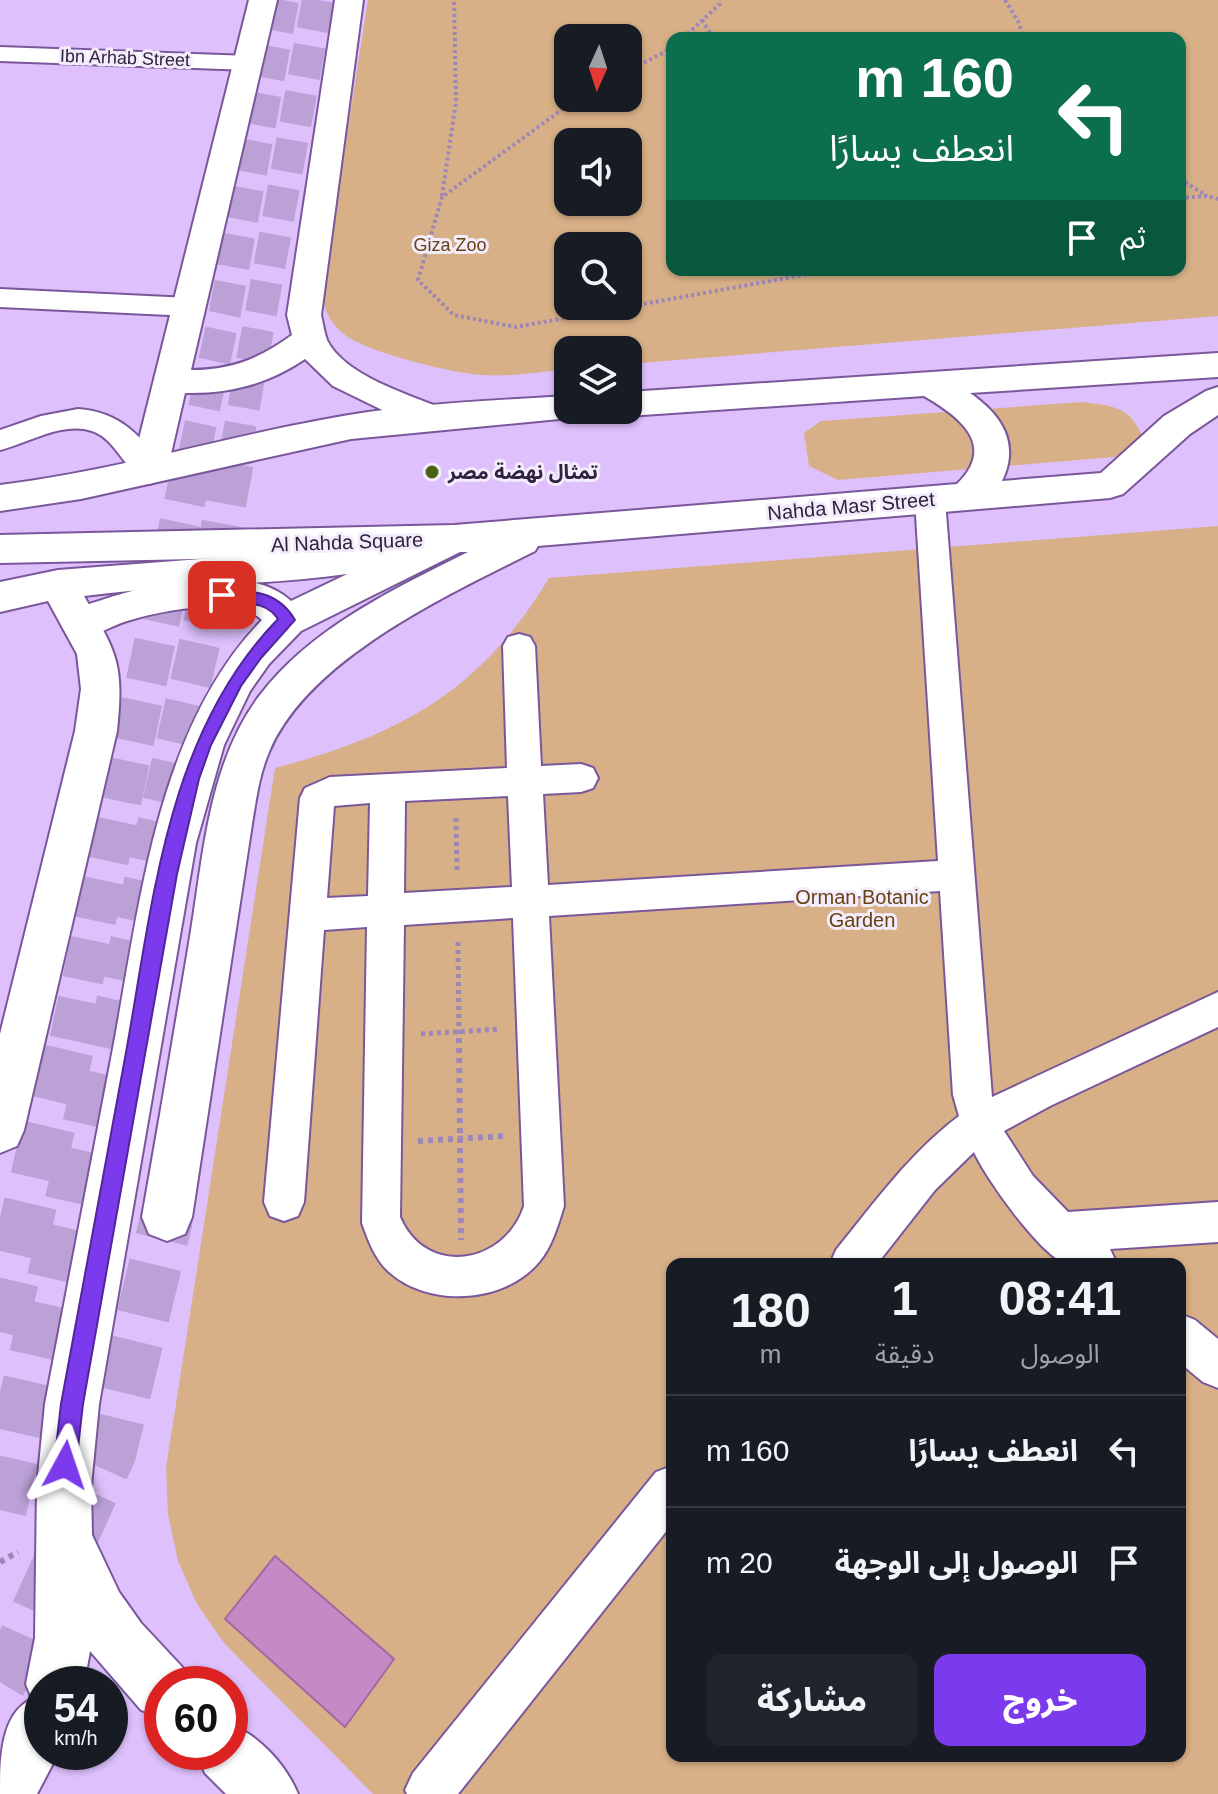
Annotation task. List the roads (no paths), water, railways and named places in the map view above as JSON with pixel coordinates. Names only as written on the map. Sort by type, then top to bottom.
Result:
[{"type":"main road","points":[[149,471],[263,0]]},
{"type":"main road","points":[[349,0],[304,315],[310,339],[324,360],[345,377],[428,417]]},
{"type":"main road","points":[[173,381],[242,378],[262,372],[310,339]]},
{"type":"main road","points":[[642,403],[1218,365]]},
{"type":"main road","points":[[931,385],[964,405],[979,418],[989,433],[994,452],[992,469],[983,485],[967,497]]},
{"type":"main road","name":"Nahda Masr Street","points":[[454,539],[1110,485],[1177,425],[1218,399]]},
{"type":"main road","points":[[0,498],[77,487],[277,441],[428,417],[554,409]]},
{"type":"main road","points":[[167,1217],[231,824],[240,776],[252,742],[296,679],[393,607],[540,532]]},
{"type":"main road","points":[[0,597],[58,584],[122,575],[274,568],[333,561],[454,539]]},
{"type":"main road","points":[[59,1666],[64,1638],[65,1458],[72,1404],[174,843],[190,779],[221,708],[255,653],[287,620],[454,539]]},
{"type":"main road","name":"Al Nahda Square","points":[[0,549],[454,539]]},
{"type":"main road","points":[[1,1121],[96,731],[101,689],[97,654],[58,584]]},
{"type":"main road","points":[[81,624],[104,612],[141,601],[222,595],[262,598],[280,609],[287,620]]},
{"type":"main road","points":[[65,1528],[81,1580],[99,1617],[124,1651],[144,1671]]},
{"type":"main road","points":[[4,1794],[24,1757]]},
{"type":"main road","points":[[244,1770],[268,1794]]},
{"type":"street","name":"Ibn Arhab Street","points":[[0,54],[250,63]]},
{"type":"street","points":[[0,298],[190,307]]},
{"type":"street","points":[[0,440],[50,424],[86,419],[111,425],[128,439],[149,471]]},
{"type":"street","points":[[930,500],[969,1067],[979,1124],[1010,1182],[1032,1209],[1089,1258]]},
{"type":"street","points":[[388,788],[380,1217],[389,1240],[404,1259],[426,1272],[451,1277],[477,1276],[501,1266],[522,1250],[536,1229],[544,1206],[519,646]]},
{"type":"street","points":[[284,1202],[317,798],[330,791],[581,778]]},
{"type":"street","points":[[307,915],[956,875]]},
{"type":"street","points":[[856,1258],[921,1176],[948,1148],[979,1124],[1025,1098],[1218,1009]]},
{"type":"street","points":[[1058,1233],[1218,1222]]},
{"type":"street","points":[[1186,1340],[1218,1367]]},
{"type":"street","points":[[430,1790],[666,1495]]},
{"type":"tunnel","points":[[194,455],[225,312],[283,0]]},
{"type":"tunnel","points":[[235,455],[318,0]]},
{"type":"tunnel","points":[[70,1040],[195,453]]},
{"type":"tunnel","points":[[108,1040],[202,633],[235,453]]},
{"type":"tunnel","points":[[0,1332],[70,1038]]},
{"type":"tunnel","points":[[0,1510],[109,1038]]},
{"type":"tunnel","points":[[0,1682],[21,1648],[110,1452],[167,1217]]},
{"type":"place","name":"تمثال نهضة مصر","points":[[432,472]]},
{"type":"park label","name":"Giza Zoo","points":[[450,245]]},
{"type":"park label","name":"Orman Botanic Garden","points":[[862,908]]}]
